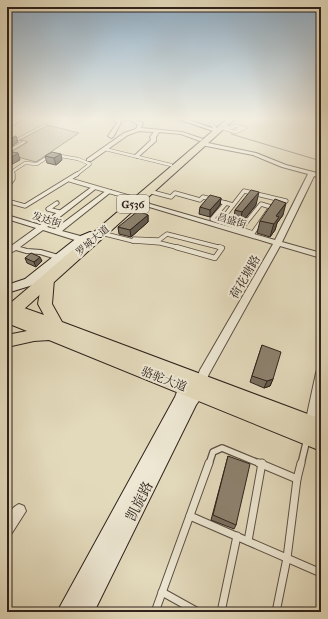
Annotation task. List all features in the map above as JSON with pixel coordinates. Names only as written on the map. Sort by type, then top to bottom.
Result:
[{"type":"highway","name":"罗城大道","points":[[140,196],[171,164],[195,147]]},
{"type":"highway","name":"罗城大道","points":[[8,310],[90,236],[140,196],[196,147]]},
{"type":"highway","name":"罗城大道","points":[[8,310],[48,279],[90,236]]},
{"type":"main road","points":[[7,341],[54,330],[44,304],[48,279]]},
{"type":"main road","name":"骆驼大道","points":[[8,310],[194,387],[315,432]]},
{"type":"street","points":[[89,160],[108,147]]},
{"type":"street","points":[[137,156],[148,147]]},
{"type":"street","points":[[223,147],[254,154],[284,166],[321,176]]},
{"type":"street","name":"荷花塘路","points":[[194,387],[277,244],[312,173]]},
{"type":"street","points":[[7,253],[59,212],[95,187]]},
{"type":"street","points":[[56,232],[109,191]]},
{"type":"street","name":"昌盛街","points":[[140,196],[148,205],[321,256]]},
{"type":"street","name":"发达街","points":[[8,218],[56,232],[90,236]]},
{"type":"street","points":[[7,289],[29,282],[90,236]]},
{"type":"street","points":[[14,247],[26,251],[42,252],[59,258]]},
{"type":"street","points":[[315,432],[321,373]]},
{"type":"street","points":[[68,612],[182,399],[194,387]]},
{"type":"street","name":"凯旋路","points":[[83,612],[191,400],[194,387]]},
{"type":"street","points":[[7,528],[19,511]]},
{"type":"lane","points":[[7,152],[16,147]]},
{"type":"lane","points":[[105,149],[171,164]]},
{"type":"lane","points":[[7,187],[13,179],[13,171],[25,163],[37,164],[51,155],[76,159],[88,162],[90,164],[70,180],[25,206],[7,201]]},
{"type":"lane","points":[[70,180],[109,191],[140,196],[171,197],[175,193],[200,200],[203,197],[233,205]]},
{"type":"lane","points":[[220,222],[244,191],[286,201]]},
{"type":"lane","points":[[57,202],[48,209],[59,212]]},
{"type":"lane","points":[[226,203],[212,220],[240,230],[253,233],[271,207],[261,204],[240,230]]},
{"type":"lane","points":[[90,236],[133,241],[160,243],[215,258],[222,248],[167,234],[159,240],[134,239],[133,241]]},
{"type":"lane","points":[[276,612],[287,558],[298,479],[315,432]]},
{"type":"lane","points":[[155,612],[214,452],[222,448],[228,449],[298,479]]},
{"type":"lane","points":[[248,541],[262,463]]},
{"type":"lane","points":[[190,516],[321,573]]},
{"type":"lane","points":[[221,612],[237,536]]},
{"type":"lane","points":[[162,592],[198,612]]},
{"type":"shaded area","points":[[19,147],[58,147],[36,162],[7,154]]},
{"type":"building","points":[[7,151],[18,153],[7,160]]},
{"type":"building","points":[[52,152],[61,154],[54,158],[45,156]]},
{"type":"building","points":[[251,190],[259,192],[242,212],[235,210]]},
{"type":"building","points":[[210,195],[221,198],[210,210],[200,207]]},
{"type":"building","points":[[275,199],[286,203],[276,216],[279,217],[274,224],[260,221]]},
{"type":"building","points":[[138,211],[148,215],[130,230],[118,227]]},
{"type":"building","points":[[31,253],[40,257],[34,262],[25,258]]},
{"type":"building","points":[[262,345],[281,352],[273,379],[267,381],[252,376]]},
{"type":"building","points":[[228,456],[250,464],[236,525],[213,515]]},
{"type":"waterway","points":[[274,147],[321,161]]}]
